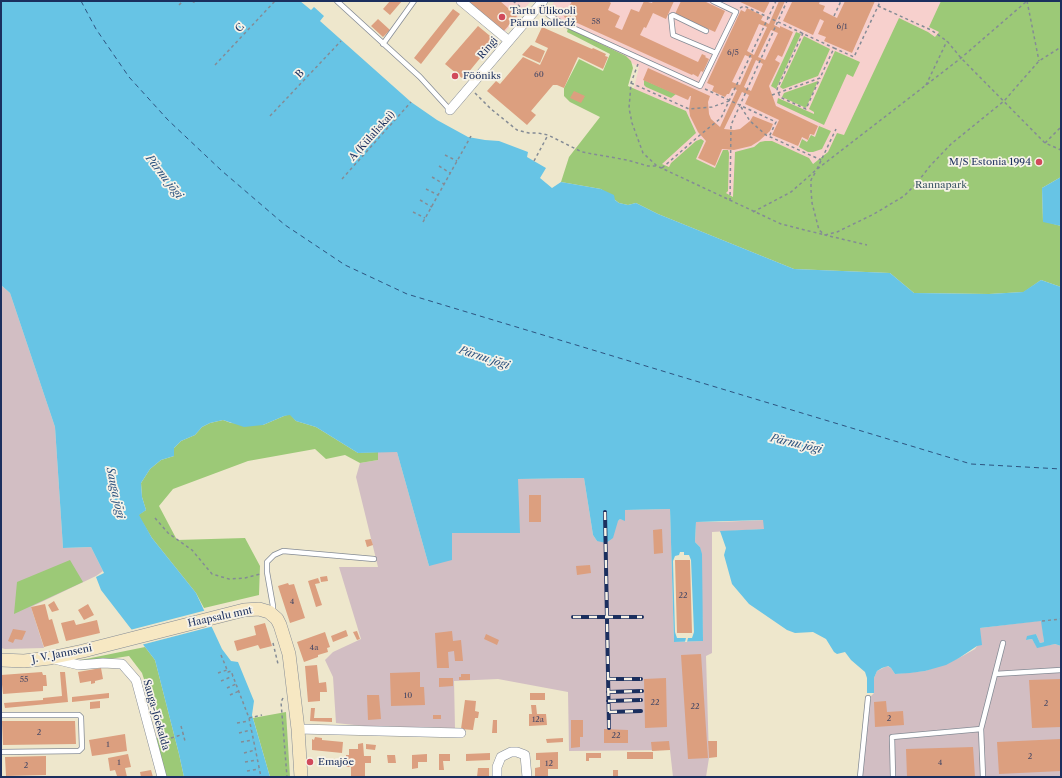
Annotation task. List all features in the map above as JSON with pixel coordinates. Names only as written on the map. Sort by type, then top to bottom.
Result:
[{"type":"main road","name":"Haapsalu mnt","points":[[122,641],[219,616],[253,609],[259,609],[272,614]]},
{"type":"main road","points":[[272,614],[280,625],[288,654],[298,729],[301,777]]},
{"type":"main road","name":"J. V. Jannseni","points":[[1,660],[24,661],[50,658],[122,641]]},
{"type":"street","points":[[460,1],[509,41]]},
{"type":"street","name":"Ringi","points":[[450,110],[541,3]]},
{"type":"street","name":"Sauga-Jõekalda","points":[[50,658],[79,665],[103,663],[122,664],[136,680],[162,777]]},
{"type":"street","points":[[298,729],[461,733]]},
{"type":"street","points":[[497,777],[497,767],[500,757],[511,752],[517,752],[525,755],[527,777]]},
{"type":"lane","points":[[337,1],[420,77],[450,110]]},
{"type":"lane","points":[[383,44],[414,1]]},
{"type":"lane","points":[[541,3],[549,15],[560,22],[700,86],[735,12],[713,1]]},
{"type":"lane","points":[[706,31],[673,15],[671,16],[673,35],[716,53]]},
{"type":"lane","points":[[272,614],[274,606],[267,572],[268,562],[274,555],[282,551],[374,559]]},
{"type":"lane","points":[[983,777],[981,729],[1003,643]]},
{"type":"lane","points":[[995,674],[1061,670]]},
{"type":"lane","points":[[860,777],[868,698]]},
{"type":"lane","points":[[1,715],[79,714],[81,717],[82,748],[79,751],[1,752]]},
{"type":"lane","points":[[893,777],[892,738],[981,729]]},
{"type":"path","points":[[179,5],[183,1]]},
{"type":"path","points":[[192,1],[195,4]]},
{"type":"path","name":"C","points":[[215,65],[275,1]]},
{"type":"path","points":[[513,1],[525,10]]},
{"type":"path","points":[[662,168],[721,118],[776,1]]},
{"type":"path","points":[[730,201],[732,125],[787,1]]},
{"type":"path","points":[[834,16],[841,1]]},
{"type":"path","points":[[735,12],[744,6],[854,57],[880,2],[877,1]]},
{"type":"path","points":[[753,212],[791,192],[816,170],[961,58],[1027,1],[1039,61]]},
{"type":"path","points":[[878,6],[932,30],[947,41],[961,58],[1045,143],[1061,150]]},
{"type":"path","points":[[803,33],[777,89],[780,97],[806,109],[834,48]]},
{"type":"path","name":"B","points":[[270,116],[341,41]]},
{"type":"path","points":[[926,86],[947,41]]},
{"type":"path","points":[[826,236],[874,214],[904,196],[951,144],[1004,101],[1039,61],[1061,48]]},
{"type":"path","points":[[640,59],[631,83],[629,108],[632,123],[643,153],[657,166],[781,224],[867,245]]},
{"type":"path","points":[[772,95],[820,78]]},
{"type":"path","points":[[631,83],[689,108],[712,107],[729,101]]},
{"type":"path","points":[[700,86],[776,122],[769,137]]},
{"type":"path","points":[[469,88],[491,109],[517,130],[548,135],[582,152],[628,160],[648,166],[657,166]]},
{"type":"path","name":"A (Külaliskai)","points":[[342,179],[411,102]]},
{"type":"path","points":[[740,106],[750,122],[769,137],[820,160]]},
{"type":"path","points":[[1045,143],[1061,127]]},
{"type":"path","points":[[826,236],[819,230],[812,203],[811,180],[836,129]]},
{"type":"path","points":[[534,161],[548,135]]},
{"type":"path","points":[[423,222],[471,136]]},
{"type":"path","points":[[445,155],[457,161]]},
{"type":"path","points":[[439,166],[450,173]]},
{"type":"path","points":[[432,177],[444,184]]},
{"type":"path","points":[[426,189],[438,195]]},
{"type":"path","points":[[420,200],[432,207]]},
{"type":"path","points":[[413,212],[426,218]]},
{"type":"path","points":[[155,518],[168,533],[192,550],[212,574],[229,579],[245,578],[267,572]]},
{"type":"path","points":[[1042,621],[1061,619]]},
{"type":"path","points":[[273,640],[279,669]]},
{"type":"path","points":[[221,655],[227,670]]},
{"type":"path","points":[[218,673],[227,670],[228,672],[231,671],[249,718],[261,777]]},
{"type":"path","points":[[221,681],[233,676]]},
{"type":"path","points":[[227,688],[236,684]]},
{"type":"path","points":[[230,695],[239,692]]},
{"type":"path","points":[[283,696],[281,702],[287,777]]},
{"type":"path","points":[[249,718],[262,715]]},
{"type":"path","points":[[237,723],[249,721]]},
{"type":"path","points":[[181,726],[186,741]]},
{"type":"path","points":[[240,733],[251,730]]},
{"type":"path","points":[[171,738],[184,734]]},
{"type":"path","points":[[241,742],[253,740]]},
{"type":"path","points":[[244,753],[255,750]]},
{"type":"path","points":[[245,762],[257,760]]},
{"type":"path","points":[[247,771],[259,769]]},
{"type":"shaded area","name":"Tartu Ülikooli Pärnu kolledž","points":[[467,1],[531,1],[504,33]]},
{"type":"shaded area","points":[[555,1],[963,1],[959,10],[847,137],[771,197],[747,203],[657,162],[634,111],[634,88],[639,67],[544,15]]},
{"type":"shaded area","points":[[1,285],[10,293],[55,427],[63,548],[91,547],[103,571],[96,576],[31,607],[44,648],[1,648]]},
{"type":"shaded area","points":[[378,452],[397,452],[429,566],[452,533],[518,479],[584,478],[593,535],[597,541],[620,519],[624,520],[624,510],[670,509],[674,642],[703,641],[700,547],[695,542],[696,522],[764,520],[764,529],[712,532],[712,653],[706,656],[709,758],[706,777],[673,777],[670,750],[569,751],[568,692],[498,679],[454,681],[455,728],[364,726],[336,723],[333,677],[325,660],[333,652],[361,639],[339,567],[378,567],[356,477],[360,463],[378,460]]},
{"type":"shaded area","points":[[1061,618],[1042,623],[1044,642],[1040,643],[1036,634],[1026,640],[1032,639],[1037,647],[1055,644],[1061,646],[1061,777],[861,777],[871,696],[874,693],[874,678],[877,671],[887,666],[891,668],[895,674],[925,671],[959,658],[975,649],[977,646],[980,628]]},
{"type":"green space","name":"Rannapark","points":[[941,1],[1061,1],[1061,177],[1042,188],[1043,221],[1061,226],[1061,287],[1041,280],[1024,292],[989,294],[914,293],[890,273],[794,269],[658,214],[636,203],[628,205],[619,203],[601,189],[561,182],[569,157],[600,117],[570,102],[564,96],[564,88],[579,59],[603,71],[610,54],[567,32],[568,28],[626,56],[631,61],[633,68],[628,86],[686,111],[696,133],[662,164],[669,167],[671,163],[696,141],[701,139],[704,141],[696,159],[715,168],[723,150],[728,150],[728,191],[726,193],[733,197],[735,152],[754,147],[760,142],[772,141],[809,158],[813,164],[828,152],[837,133],[844,135],[899,18],[935,37],[939,32],[929,27]]},
{"type":"green space","points":[[796,32],[801,34],[776,89],[771,86]]},
{"type":"green space","points":[[804,36],[830,49],[818,76],[783,89],[780,87]]},
{"type":"green space","points":[[835,51],[860,62],[853,77],[847,74],[824,125],[777,103],[778,98],[814,114],[814,112],[809,109]]},
{"type":"green space","points":[[644,80],[676,94],[671,98],[646,87],[644,85]]},
{"type":"green space","points":[[818,81],[806,108],[782,97],[784,93]]},
{"type":"green space","points":[[819,126],[831,131],[822,149],[808,152],[799,147],[802,139],[807,142],[811,135],[815,137]]},
{"type":"green space","points":[[290,414],[296,421],[316,427],[358,453],[378,452],[378,460],[360,463],[345,455],[326,459],[315,449],[248,461],[173,489],[159,506],[177,540],[245,538],[260,566],[259,595],[204,608],[196,593],[152,538],[138,515],[146,510],[142,497],[141,483],[150,469],[161,460],[174,456],[174,448],[181,441],[195,435],[202,427],[210,423],[223,420],[231,423],[263,425]]},
{"type":"green space","points":[[70,560],[83,582],[14,614],[17,582]]},
{"type":"green space","points":[[145,647],[155,660],[184,777],[166,777],[156,739],[162,734],[142,673],[129,656],[83,663],[81,660]]},
{"type":"green space","points":[[286,712],[290,777],[270,777],[253,718]]},
{"type":"water","points":[[1,1],[300,1],[311,10],[314,7],[324,16],[320,21],[411,102],[437,120],[468,137],[499,141],[528,152],[527,157],[546,168],[540,178],[552,188],[561,182],[601,189],[614,195],[615,200],[619,203],[628,205],[636,203],[658,214],[794,269],[890,273],[914,293],[989,294],[1023,292],[1041,280],[1061,287],[1061,646],[1055,644],[1037,648],[1032,639],[1026,640],[1027,636],[1036,634],[1040,643],[1044,642],[1041,621],[980,628],[982,645],[977,646],[946,665],[925,671],[895,674],[888,666],[882,668],[877,671],[874,678],[874,693],[867,693],[867,678],[865,672],[851,660],[845,652],[837,654],[834,652],[826,639],[813,632],[795,633],[787,630],[749,604],[732,584],[724,555],[726,548],[720,531],[764,529],[763,520],[696,522],[695,542],[700,547],[702,554],[703,641],[674,642],[670,509],[625,510],[625,521],[620,519],[618,521],[613,538],[606,543],[597,541],[593,535],[584,478],[518,479],[520,533],[452,533],[452,560],[429,566],[397,452],[358,453],[316,427],[296,421],[290,415],[263,425],[244,427],[223,420],[210,423],[202,427],[195,435],[181,441],[174,448],[174,456],[161,460],[150,469],[141,483],[142,497],[146,510],[139,515],[152,538],[196,593],[222,649],[231,661],[238,662],[254,701],[252,715],[270,777],[184,777],[155,660],[101,590],[96,577],[104,573],[91,547],[63,548],[55,427],[10,293],[1,285]]},
{"type":"water","points":[[1061,177],[1061,226],[1043,222],[1042,188]]},
{"type":"pier","points":[[680,552],[684,552],[684,555],[689,555],[691,560],[694,632],[692,638],[688,638],[687,642],[685,642],[686,638],[677,638],[675,632],[673,561],[675,556],[679,555]]},
{"type":"pier","points":[[207,610],[214,626],[141,645],[130,630]]},
{"type":"building","points":[[390,1],[402,1],[390,15],[383,9]]},
{"type":"building","name":"Tartu Ülikooli Pärnu kolledž","points":[[468,1],[500,1],[517,16],[503,32]]},
{"type":"building","points":[[572,1],[608,1],[611,3],[608,10],[620,16],[615,27],[622,30],[631,9],[639,12],[644,1],[652,3],[653,1],[674,1],[666,19],[653,13],[646,28],[644,27],[640,35],[698,62],[702,54],[706,56],[705,57],[709,59],[703,72],[701,71],[698,77],[693,74],[692,75],[564,17]]},
{"type":"building","points":[[681,1],[704,1],[725,11],[715,32],[675,14]]},
{"type":"building","points":[[738,1],[770,1],[764,13]]},
{"type":"building","points":[[779,1],[785,1],[774,25],[793,32],[782,57],[778,55],[775,60],[780,63],[769,86],[776,106],[818,126],[814,135],[810,134],[808,140],[802,137],[798,146],[772,135],[779,120],[745,104],[749,95],[742,92],[724,129],[740,129],[750,121],[753,116],[773,124],[770,131],[751,146],[734,150],[722,149],[715,166],[698,158],[706,141],[698,132],[690,116],[689,109],[691,96],[688,100],[643,80],[648,68],[710,96],[708,102],[709,114],[711,119],[720,127],[737,90],[732,88],[729,94],[725,97],[712,91],[714,86],[707,83],[741,10],[745,12],[747,8],[763,16],[761,20],[769,24]],"holes":[[[759,24],[767,27],[754,55],[747,51]],[[771,30],[778,33],[765,60],[758,57]],[[745,55],[752,58],[740,85],[732,82]],[[756,60],[763,64],[751,91],[744,87]]]},
{"type":"building","points":[[790,1],[820,1],[819,4],[825,6],[823,11],[837,18],[845,1],[875,1],[852,53],[824,41],[826,37],[818,34],[824,21],[820,19],[813,35],[783,21],[792,2]]},
{"type":"building","points":[[453,9],[460,14],[421,64],[414,58]]},
{"type":"building","points":[[378,19],[390,30],[383,37],[371,26]]},
{"type":"building","points":[[478,26],[495,40],[463,79],[445,64]]},
{"type":"building","points":[[542,27],[592,49],[593,48],[606,54],[605,56],[608,57],[603,69],[578,57],[564,88],[553,85],[531,111],[536,115],[527,125],[487,91],[496,81],[500,84],[523,57],[540,65],[548,48],[535,42]]},
{"type":"building","points":[[531,45],[545,51],[540,63],[522,55]]},
{"type":"building","points":[[574,91],[585,96],[581,103],[570,98]]},
{"type":"building","points":[[529,495],[541,495],[541,522],[529,522]]},
{"type":"building","points":[[662,529],[663,553],[654,554],[653,530]]},
{"type":"building","points":[[371,539],[373,545],[367,547],[365,540]]},
{"type":"building","points":[[675,560],[690,560],[692,633],[677,633]]},
{"type":"building","points":[[590,565],[591,573],[577,575],[576,566]]},
{"type":"building","points":[[327,576],[328,581],[321,582],[320,577]]},
{"type":"building","points":[[318,578],[320,583],[315,584],[322,605],[316,607],[308,581]]},
{"type":"building","points":[[288,583],[289,585],[294,584],[305,618],[290,623],[278,586]]},
{"type":"building","points":[[54,601],[59,610],[52,612],[48,605]]},
{"type":"building","points":[[45,604],[49,620],[52,619],[59,643],[44,647],[31,607]]},
{"type":"building","points":[[88,604],[94,615],[84,620],[78,610]]},
{"type":"building","points":[[74,620],[76,625],[97,620],[100,633],[66,641],[61,623]]},
{"type":"building","points":[[265,623],[272,646],[260,649],[258,645],[237,651],[234,641],[256,635],[254,626]]},
{"type":"building","points":[[13,629],[26,631],[22,640],[15,639],[13,643],[8,641]]},
{"type":"building","points":[[346,630],[348,636],[333,642],[331,636]]},
{"type":"building","points":[[357,631],[360,639],[357,640],[353,632]]},
{"type":"building","points":[[452,631],[453,641],[461,640],[463,661],[455,661],[454,651],[448,652],[449,668],[437,668],[435,633]]},
{"type":"building","points":[[325,632],[330,647],[327,648],[328,652],[304,662],[297,642]]},
{"type":"building","points":[[486,634],[499,640],[497,645],[484,639]]},
{"type":"building","points":[[701,654],[708,758],[688,759],[681,655]]},
{"type":"building","points":[[317,665],[319,683],[326,682],[327,692],[320,692],[320,701],[308,702],[305,666]]},
{"type":"building","points":[[101,668],[103,679],[95,681],[95,683],[91,684],[91,681],[80,683],[78,672]]},
{"type":"building","points":[[42,672],[43,675],[46,675],[47,686],[43,686],[43,691],[3,694],[1,675]]},
{"type":"building","points":[[60,672],[65,672],[68,702],[5,708],[4,703],[43,700],[43,698],[62,696]]},
{"type":"building","points":[[420,672],[420,687],[424,687],[425,705],[391,706],[390,673]]},
{"type":"building","points":[[461,674],[470,674],[470,680],[459,680]]},
{"type":"building","points":[[439,678],[453,678],[453,686],[439,687]]},
{"type":"building","points":[[666,678],[667,727],[645,728],[644,679]]},
{"type":"building","points":[[1061,679],[1061,727],[1032,728],[1029,680]]},
{"type":"building","points":[[109,693],[109,698],[72,702],[72,697]]},
{"type":"building","points":[[530,693],[545,693],[545,700],[530,700]]},
{"type":"building","points":[[367,695],[379,695],[381,719],[368,720]]},
{"type":"building","points":[[465,700],[476,701],[475,711],[479,712],[478,718],[475,718],[473,730],[461,729]]},
{"type":"building","points":[[100,701],[100,708],[90,709],[90,702]]},
{"type":"building","points":[[886,701],[887,712],[903,711],[904,725],[875,727],[874,702]]},
{"type":"building","points":[[531,705],[536,705],[537,714],[546,714],[547,725],[529,726],[529,714],[532,714]]},
{"type":"building","points":[[311,708],[315,708],[314,718],[332,718],[332,722],[310,721]]},
{"type":"building","points":[[433,715],[441,715],[441,719],[433,719]]},
{"type":"building","points":[[493,720],[497,720],[497,733],[492,733]]},
{"type":"building","points":[[571,720],[583,720],[583,737],[580,737],[580,747],[571,748]]},
{"type":"building","points":[[2,721],[75,721],[76,744],[3,745]]},
{"type":"building","points":[[604,729],[628,730],[628,743],[604,743]]},
{"type":"building","points":[[125,734],[127,751],[92,756],[89,740]]},
{"type":"building","points":[[315,737],[322,738],[322,740],[343,742],[342,753],[312,750],[312,739],[314,740]]},
{"type":"building","points":[[563,738],[563,742],[547,743],[546,739]]},
{"type":"building","points":[[1061,739],[1061,771],[999,774],[997,742]]},
{"type":"building","points":[[669,741],[670,750],[652,751],[651,742]]},
{"type":"building","points":[[708,741],[717,741],[717,757],[709,758]]},
{"type":"building","points":[[363,743],[364,756],[371,756],[371,763],[365,763],[365,776],[351,776],[351,767],[346,767],[346,755],[349,755],[349,749],[358,749],[358,744]]},
{"type":"building","points":[[366,744],[376,745],[375,750],[366,749]]},
{"type":"building","points":[[973,747],[975,777],[907,777],[906,749]]},
{"type":"building","points":[[558,752],[558,769],[548,769],[548,777],[535,777],[535,768],[540,767],[540,760],[536,760],[536,753]]},
{"type":"building","points":[[627,752],[653,752],[653,759],[627,759]]},
{"type":"building","points":[[490,753],[490,760],[466,761],[466,754]]},
{"type":"building","points":[[586,753],[601,753],[601,758],[589,758],[589,761],[586,761]]},
{"type":"building","points":[[128,754],[131,767],[125,768],[127,777],[117,776],[115,770],[110,771],[108,758]]},
{"type":"building","points":[[427,754],[427,762],[418,762],[418,768],[412,769],[412,755]]},
{"type":"building","points":[[439,754],[450,754],[450,761],[443,761],[444,770],[439,770]]},
{"type":"building","points":[[387,755],[395,755],[396,763],[388,763]]},
{"type":"building","points":[[46,756],[46,775],[6,776],[5,757]]},
{"type":"building","points":[[478,768],[489,768],[489,777],[477,777]]},
{"type":"building","points":[[151,770],[153,777],[141,777],[140,772]]},
{"type":"building","points":[[613,770],[618,770],[618,777],[613,777]]},
{"type":"ferry route","points":[[81,1],[96,29],[129,77],[168,120],[222,171],[285,225],[345,265],[407,294],[971,464],[1061,469]]},
{"type":"railway","points":[[605,512],[609,728]]},
{"type":"railway","points":[[573,617],[642,617]]},
{"type":"railway","points":[[608,679],[641,679]]},
{"type":"railway","points":[[608,692],[642,691]]},
{"type":"railway","points":[[608,701],[641,700]]},
{"type":"railway","points":[[609,712],[641,711]]},
{"type":"place","name":"Tartu Ülikooli Pärnu kolledž","points":[[502,17]]},
{"type":"place","name":"Fööniks","points":[[455,76]]},
{"type":"place","name":"M/S Estonia 1994","points":[[1039,162]]},
{"type":"place","name":"Emajõe","points":[[310,762]]},
{"type":"water label","name":"Pärnu jõgi","points":[[164,177]]},
{"type":"water label","name":"Pärnu jõgi","points":[[484,358]]},
{"type":"water label","name":"Pärnu jõgi","points":[[796,444]]},
{"type":"water label","name":"Sauga jõgi","points":[[115,493]]}]
